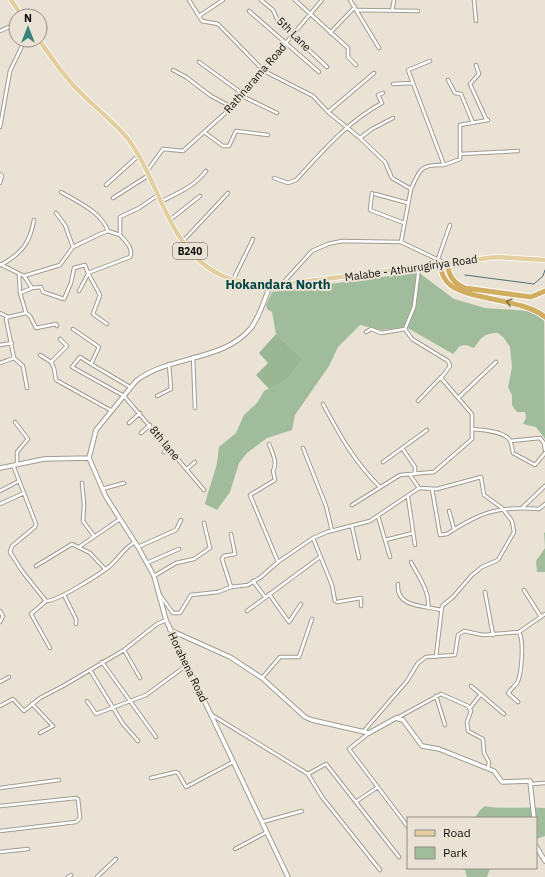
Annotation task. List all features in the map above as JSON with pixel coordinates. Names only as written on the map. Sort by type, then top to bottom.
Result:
[{"type":"highway","points":[[439,262],[445,280],[459,291],[532,308],[545,317]]},
{"type":"highway","points":[[446,263],[450,277],[459,286],[465,288],[531,298],[545,291]]},
{"type":"main road","name":"Malabe - Athurugiriya Road","points":[[45,48],[66,78],[125,136],[148,173],[182,242],[199,261],[222,276],[233,280],[270,286],[419,267],[439,262],[446,263],[496,257],[525,257],[545,260]]},
{"type":"street","points":[[189,0],[202,21],[218,24],[264,71],[313,96],[328,112],[360,138],[386,162],[392,178],[411,189]]},
{"type":"street","points":[[199,16],[223,0]]},
{"type":"street","name":"5th Lane","points":[[261,0],[273,10],[278,21],[292,36],[327,68]]},
{"type":"street","points":[[295,0],[348,48],[348,57],[356,66]]},
{"type":"street","name":"Rathnarama Road","points":[[148,173],[163,149],[183,151],[232,107],[264,71],[285,43],[322,0]]},
{"type":"street","points":[[350,0],[358,10],[379,48]]},
{"type":"street","points":[[392,11],[394,0]]},
{"type":"street","points":[[475,0],[476,21]]},
{"type":"street","points":[[330,33],[355,7]]},
{"type":"street","points":[[249,10],[319,72]]},
{"type":"street","points":[[358,10],[418,10]]},
{"type":"street","points":[[0,127],[10,71],[21,48]]},
{"type":"street","points":[[430,61],[408,70],[444,165]]},
{"type":"street","points":[[199,62],[243,95],[277,112]]},
{"type":"street","points":[[401,242],[411,189],[420,170],[426,165],[444,165],[460,159],[460,125],[488,120],[486,119],[470,84],[479,74],[476,65]]},
{"type":"street","points":[[173,70],[186,77],[210,96],[232,107]]},
{"type":"street","points":[[328,112],[374,73]]},
{"type":"street","points":[[448,80],[455,93],[461,94],[474,123]]},
{"type":"street","points":[[393,84],[412,83]]},
{"type":"street","points":[[274,178],[288,183],[296,180],[346,127],[365,112],[382,103],[378,96],[383,93]]},
{"type":"street","points":[[360,138],[372,129],[393,118]]},
{"type":"street","points":[[204,132],[223,146],[229,146],[236,131],[268,135]]},
{"type":"street","points":[[460,154],[518,151]]},
{"type":"street","points":[[106,184],[138,156]]},
{"type":"street","points":[[162,201],[190,187],[201,178],[206,171]]},
{"type":"street","points":[[113,198],[148,173]]},
{"type":"street","points":[[0,174],[2,176],[0,183]]},
{"type":"street","points":[[61,192],[83,205],[104,222],[108,231]]},
{"type":"street","points":[[182,242],[228,193]]},
{"type":"street","points":[[120,235],[120,217],[139,208],[158,194]]},
{"type":"street","points":[[404,223],[370,210],[374,194],[408,203]]},
{"type":"street","points":[[170,219],[200,196]]},
{"type":"street","points":[[56,213],[65,226],[73,247]]},
{"type":"street","points":[[34,220],[28,242],[20,251],[0,265],[19,275],[24,276],[60,265],[73,247],[108,231],[120,235],[130,248],[132,254],[130,257],[88,273],[79,291]]},
{"type":"street","points":[[281,285],[312,251],[328,244],[342,241],[401,242],[439,262],[450,225]]},
{"type":"street","points":[[233,280],[253,239]]},
{"type":"street","points":[[20,293],[32,288],[41,287],[44,292],[66,298],[74,268],[85,265],[100,295],[93,314],[108,324]]},
{"type":"street","points":[[405,329],[414,308],[419,267]]},
{"type":"street","points":[[19,275],[20,293],[26,313],[30,316],[36,328],[56,324],[57,326]]},
{"type":"street","points":[[24,276],[32,288]]},
{"type":"street","points":[[0,468],[44,459],[89,458],[96,430],[130,388],[143,376],[169,364],[218,350],[245,334],[255,322],[270,286]]},
{"type":"street","points":[[0,313],[8,316],[26,313]]},
{"type":"street","points":[[8,316],[6,319],[14,358],[23,366],[27,388]]},
{"type":"street","points":[[73,329],[99,347],[91,364],[130,388]]},
{"type":"street","points":[[366,332],[371,329],[381,333],[405,329]]},
{"type":"street","points":[[405,329],[412,339],[448,361],[450,366],[418,401]]},
{"type":"street","points":[[51,362],[67,346],[60,339]]},
{"type":"street","points":[[0,345],[12,343]]},
{"type":"street","points":[[40,355],[51,362],[54,368],[56,380],[112,411]]},
{"type":"street","name":"8th lane","points":[[91,364],[80,357],[72,369],[124,396],[204,490]]},
{"type":"street","points":[[194,357],[195,408]]},
{"type":"street","points":[[0,363],[14,358]]},
{"type":"street","points":[[458,398],[496,362]]},
{"type":"street","points":[[157,396],[171,389],[169,364]]},
{"type":"street","points":[[352,505],[380,486],[400,475],[434,472],[442,467],[459,449],[472,439],[472,414],[441,378],[442,376]]},
{"type":"street","points":[[323,404],[364,472],[380,486]]},
{"type":"street","points":[[129,423],[140,413]]},
{"type":"street","points":[[15,422],[28,439],[18,452],[18,464]]},
{"type":"street","points":[[141,433],[150,425]]},
{"type":"street","points":[[472,429],[494,432],[508,437],[513,453],[535,465],[545,453]]},
{"type":"street","points":[[383,462],[427,430]]},
{"type":"street","points":[[510,441],[540,438],[544,443],[545,450]]},
{"type":"street","points":[[269,444],[275,462],[273,471],[275,480],[250,495],[278,562]]},
{"type":"street","points":[[164,452],[169,448]]},
{"type":"street","points":[[303,448],[326,506],[332,531]]},
{"type":"street","points":[[402,448],[415,467],[415,474]]},
{"type":"street","name":"Horahena Road","points":[[89,458],[102,489],[135,541],[154,576],[170,630],[212,715],[288,877]]},
{"type":"street","points":[[187,469],[195,462]]},
{"type":"street","points":[[13,465],[36,527],[12,546],[10,552],[22,571],[46,602]]},
{"type":"street","points":[[410,475],[419,488]]},
{"type":"street","points":[[158,593],[173,613],[180,613],[191,595],[218,592],[231,587],[244,587],[261,577],[278,562],[313,538],[378,516],[408,497],[419,488],[437,489],[481,476],[484,495],[502,508],[512,521],[514,532],[498,560],[482,567],[472,575],[453,598],[442,606],[436,657]]},
{"type":"street","points":[[0,491],[19,480]]},
{"type":"street","points":[[82,483],[84,504],[83,521],[94,536]]},
{"type":"street","points":[[102,489],[124,483]]},
{"type":"street","points":[[522,508],[545,486]]},
{"type":"street","points":[[432,489],[440,535],[447,534],[483,513],[502,508],[539,509],[545,504]]},
{"type":"street","points":[[0,504],[24,493]]},
{"type":"street","points":[[408,497],[415,545]]},
{"type":"street","points":[[449,511],[454,529]]},
{"type":"street","points":[[378,516],[390,557]]},
{"type":"street","points":[[79,547],[121,519]]},
{"type":"street","points":[[138,547],[176,530],[181,520]]},
{"type":"street","points":[[154,576],[176,563],[194,559],[210,548],[204,523]]},
{"type":"street","points":[[352,526],[359,558]]},
{"type":"street","points":[[385,540],[413,533]]},
{"type":"street","points":[[231,534],[235,554],[224,556],[222,559],[231,587]]},
{"type":"street","points":[[313,538],[332,585],[334,601],[337,602],[361,598],[361,606]]},
{"type":"street","points":[[50,648],[31,614],[46,602],[64,595],[105,569],[135,541]]},
{"type":"street","points":[[36,566],[72,544],[90,553],[105,569]]},
{"type":"street","points":[[147,563],[179,549]]},
{"type":"street","points":[[247,611],[320,557]]},
{"type":"street","points":[[411,562],[427,594],[429,600],[428,607]]},
{"type":"street","points":[[253,581],[266,597]]},
{"type":"street","points":[[398,584],[397,592],[402,600],[408,604],[441,610]]},
{"type":"street","points":[[524,590],[541,617]]},
{"type":"street","points":[[485,592],[494,635]]},
{"type":"street","points":[[269,594],[289,622],[301,604]]},
{"type":"street","points":[[64,595],[76,619],[76,624]]},
{"type":"street","points":[[0,611],[3,616],[0,622]]},
{"type":"street","points":[[362,733],[407,681],[418,663],[426,658],[455,655],[458,635],[464,631],[483,635],[519,632],[545,614]]},
{"type":"street","points":[[0,706],[13,699],[24,711],[40,698],[64,686],[124,650],[157,624],[166,620]]},
{"type":"street","points":[[262,678],[280,657],[299,657],[312,620]]},
{"type":"street","points":[[170,630],[230,657],[262,678],[306,717],[362,733],[369,733]]},
{"type":"street","points":[[518,702],[508,693],[518,682],[523,644],[522,637],[519,632]]},
{"type":"street","points":[[124,650],[140,678]]},
{"type":"street","points":[[102,662],[156,737]]},
{"type":"street","points":[[87,701],[96,714],[132,702],[146,695],[187,665]]},
{"type":"street","points":[[90,670],[123,724],[138,741]]},
{"type":"street","points":[[0,682],[9,677]]},
{"type":"street","points":[[471,686],[504,714]]},
{"type":"street","points":[[407,826],[349,749],[369,733],[436,696],[446,694],[470,708]]},
{"type":"street","points":[[481,694],[470,708],[467,727],[468,731],[483,739],[484,753],[489,762],[488,768]]},
{"type":"street","points":[[436,696],[445,725]]},
{"type":"street","points":[[32,704],[53,726],[40,733]]},
{"type":"street","points":[[212,715],[308,774],[322,797],[380,870]]},
{"type":"street","points":[[396,718],[403,720],[422,746],[439,749],[488,768],[494,771],[502,782],[530,781],[534,817]]},
{"type":"street","points":[[151,778],[176,772],[186,787],[233,762]]},
{"type":"street","points":[[308,774],[326,764],[357,801],[399,857]]},
{"type":"street","points":[[0,788],[59,780]]},
{"type":"street","points":[[531,784],[545,783]]},
{"type":"street","points":[[357,801],[378,787]]},
{"type":"street","points":[[0,806],[76,798],[78,799],[80,818],[76,822],[0,831]]},
{"type":"street","points":[[262,822],[302,811]]},
{"type":"street","points":[[235,848],[267,832]]},
{"type":"street","points":[[537,848],[545,861]]},
{"type":"street","points":[[0,852],[28,849]]},
{"type":"street","points":[[97,877],[116,859]]},
{"type":"green space","points":[[418,272],[454,299],[485,308],[544,312],[545,439],[536,427],[523,424],[526,418],[525,412],[517,412],[512,405],[512,395],[508,387],[512,367],[510,347],[504,338],[498,333],[486,335],[474,348],[466,345],[460,346],[453,354],[406,327],[381,330],[360,325],[338,347],[329,366],[295,415],[292,430],[267,438],[247,453],[239,463],[230,492],[217,510],[205,504],[216,468],[219,447],[236,433],[244,415],[257,403],[264,391],[287,380],[303,359],[276,334],[272,312],[267,309],[266,305],[272,292]]},
{"type":"green space","points":[[276,334],[303,359],[287,380],[269,389],[256,375],[268,363],[259,353]]},
{"type":"green space","points":[[545,548],[545,572],[537,572],[536,561]]},
{"type":"green space","points":[[485,806],[500,808],[545,808],[545,836],[537,839],[537,817],[476,817],[480,810]]},
{"type":"green space","points":[[460,869],[490,869],[487,877],[467,877],[465,870]]},
{"type":"waterway","points":[[465,275],[534,284],[543,276],[545,270]]},
{"type":"district","name":"Hokandara North","points":[[278,284]]}]
